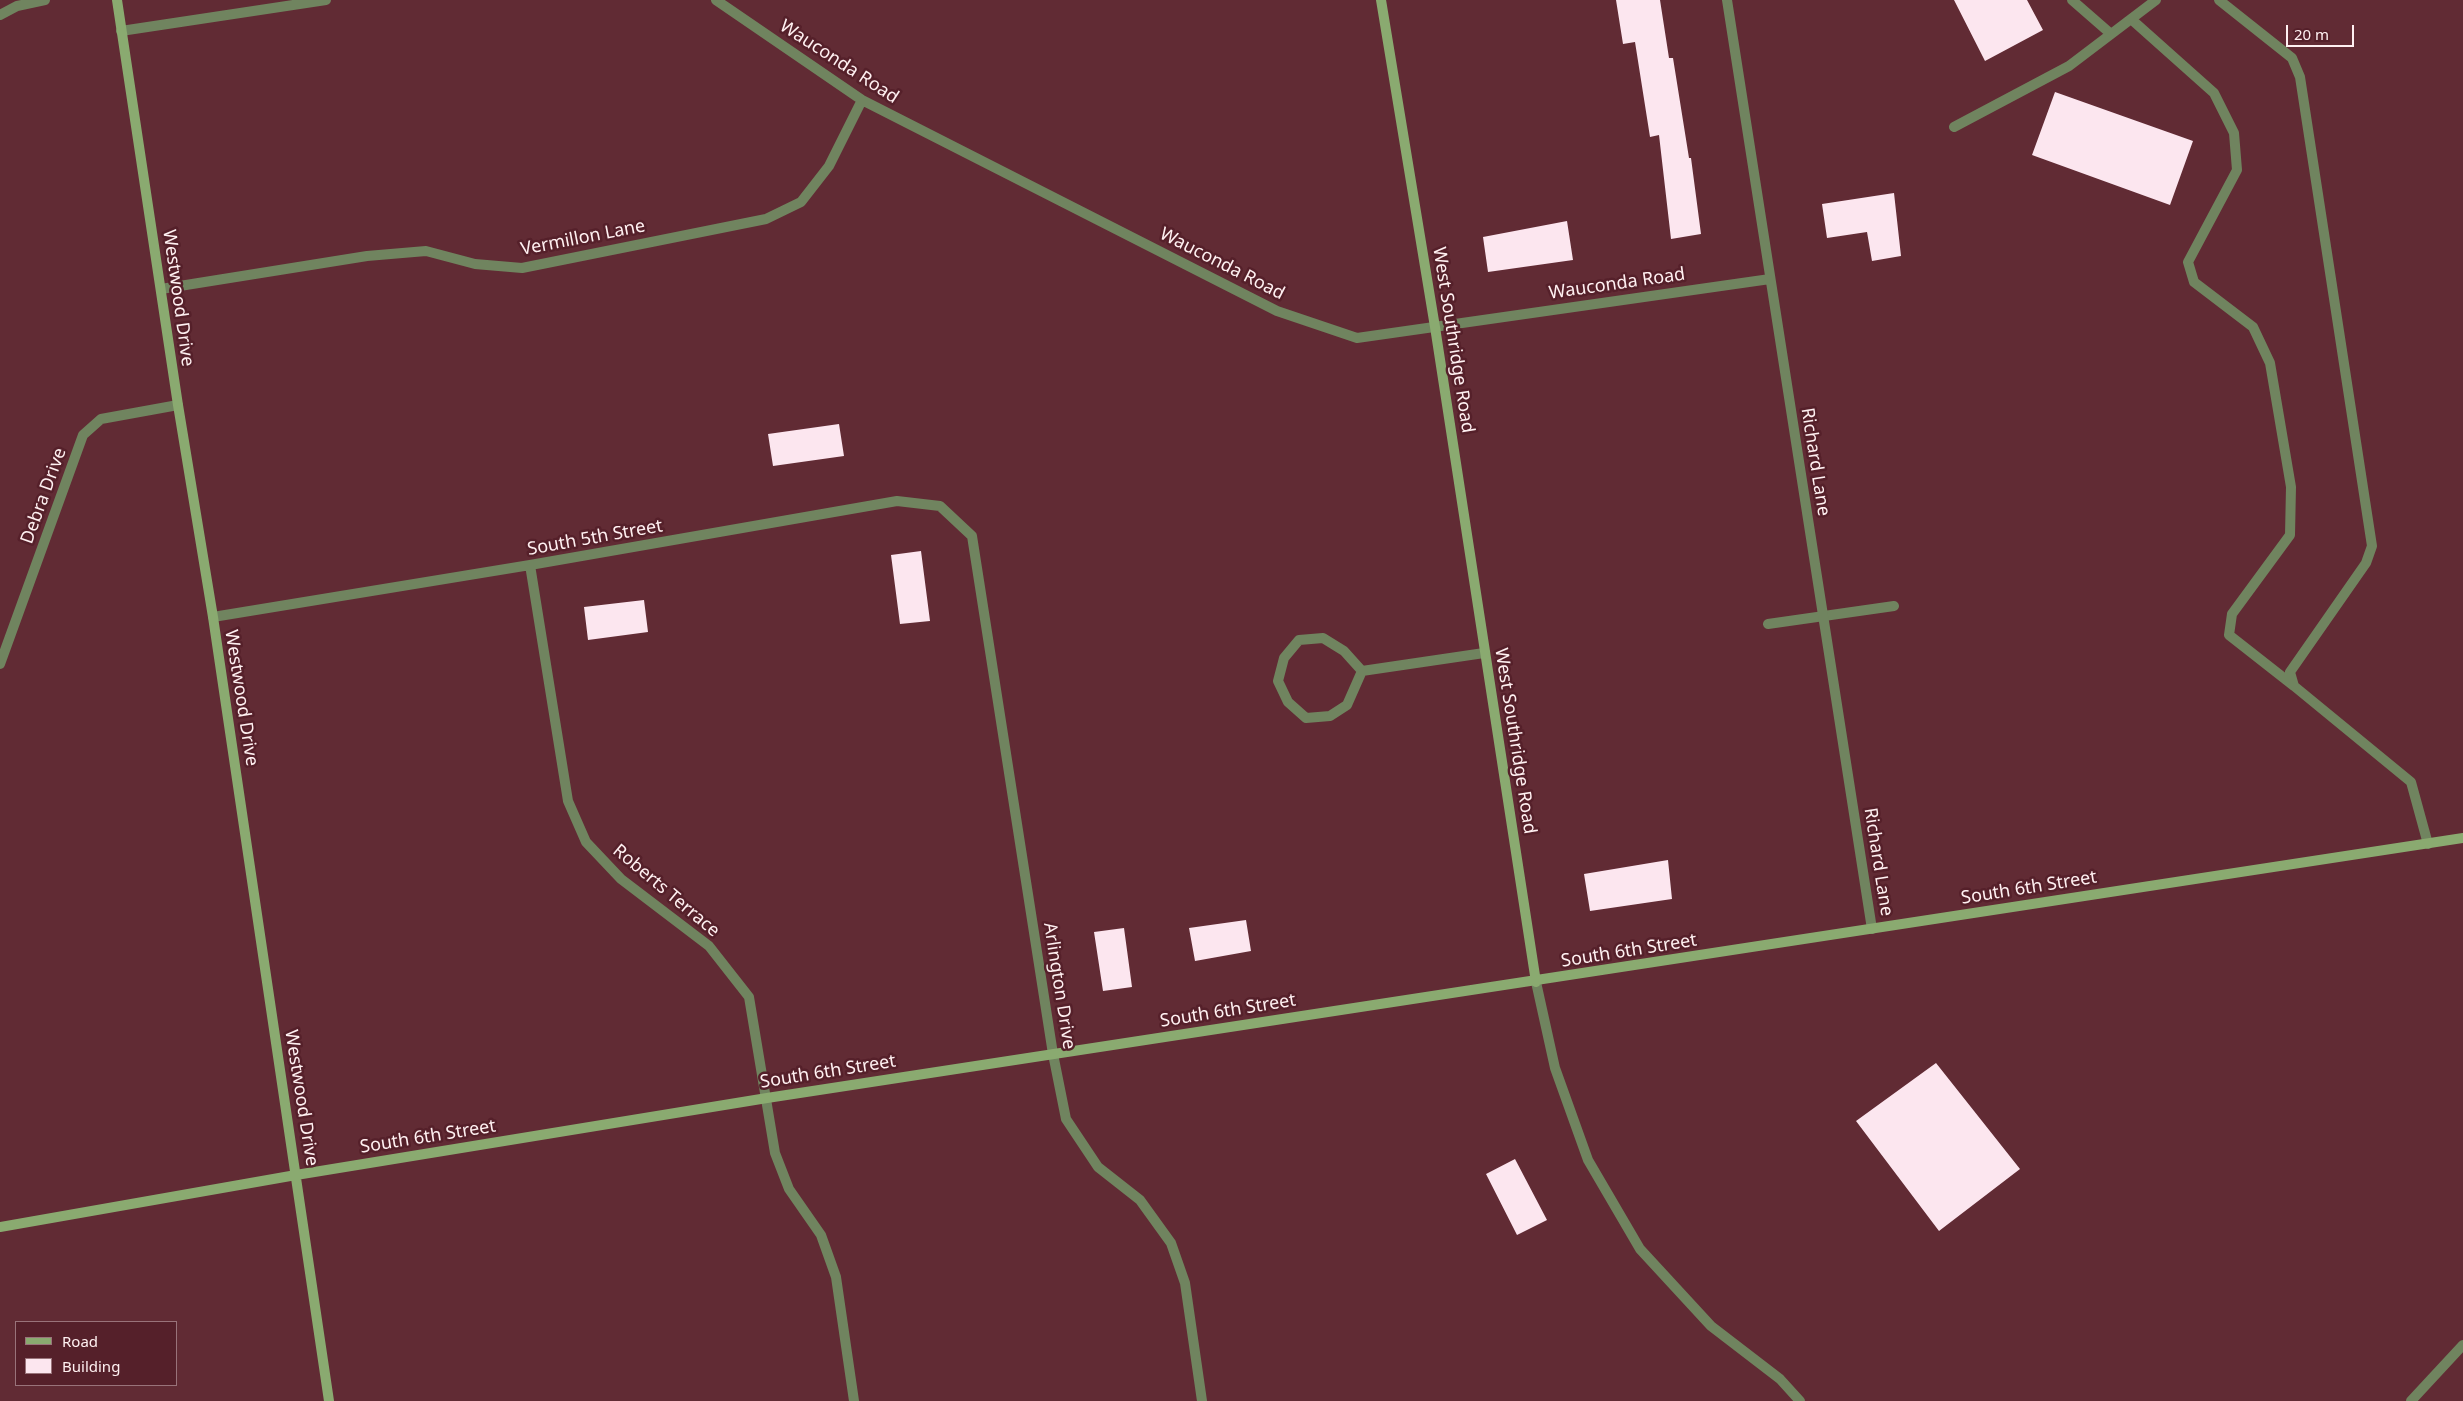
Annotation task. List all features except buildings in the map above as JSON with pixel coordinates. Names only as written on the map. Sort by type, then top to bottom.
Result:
[{"type":"main road","name":"Westwood Drive","points":[[117,0],[212,617],[329,1401]]},
{"type":"main road","name":"West Southridge Road","points":[[1381,0],[1435,327],[1536,982]]},
{"type":"main road","name":"South 6th Street","points":[[0,1227],[296,1175],[767,1098],[1536,982],[2463,838]]},
{"type":"street","points":[[0,15],[16,6],[45,0]]},
{"type":"street","points":[[121,31],[326,0]]},
{"type":"street","name":"Wauconda Road","points":[[716,0],[862,100],[1277,311],[1357,338],[1770,279]]},
{"type":"street","name":"Richard Lane","points":[[1727,0],[1872,929]]},
{"type":"street","points":[[2072,0],[2111,34]]},
{"type":"street","points":[[1954,127],[2069,66],[2156,0]]},
{"type":"street","points":[[2219,0],[2292,58],[2300,77],[2372,546],[2366,563],[2290,672],[2294,686]]},
{"type":"street","points":[[2132,19],[2214,93],[2234,133],[2237,170],[2188,262],[2194,282],[2253,327],[2270,363],[2290,487],[2290,535],[2232,614],[2230,635],[2411,782],[2428,844]]},
{"type":"street","name":"Vermillon Lane","points":[[161,288],[368,256],[426,251],[475,264],[522,268],[766,219],[801,202],[829,166],[862,100]]},
{"type":"street","name":"Debra Drive","points":[[0,664],[83,434],[101,418],[178,405]]},
{"type":"street","name":"South 5th Street","points":[[212,617],[530,566],[897,501],[940,506],[972,536]]},
{"type":"street","name":"Arlington Drive","points":[[972,536],[1053,1054],[1066,1119],[1098,1167],[1140,1200],[1171,1243],[1185,1283],[1202,1401]]},
{"type":"street","name":"Roberts Terrace","points":[[530,566],[568,801],[586,842],[621,879],[709,946],[749,997],[775,1153],[789,1189],[821,1235],[836,1277],[854,1401]]},
{"type":"street","points":[[1768,624],[1894,606]]},
{"type":"street","points":[[1323,638],[1344,651],[1362,671],[1347,705],[1330,716],[1306,718],[1288,702],[1278,681],[1284,658],[1299,640],[1323,638]]},
{"type":"street","points":[[1362,671],[1484,653]]},
{"type":"street","name":"West Southridge Road","points":[[1536,982],[1555,1068],[1588,1160],[1640,1249],[1711,1326],[1780,1380],[1800,1401]]},
{"type":"street","points":[[2411,1401],[2463,1345]]}]
